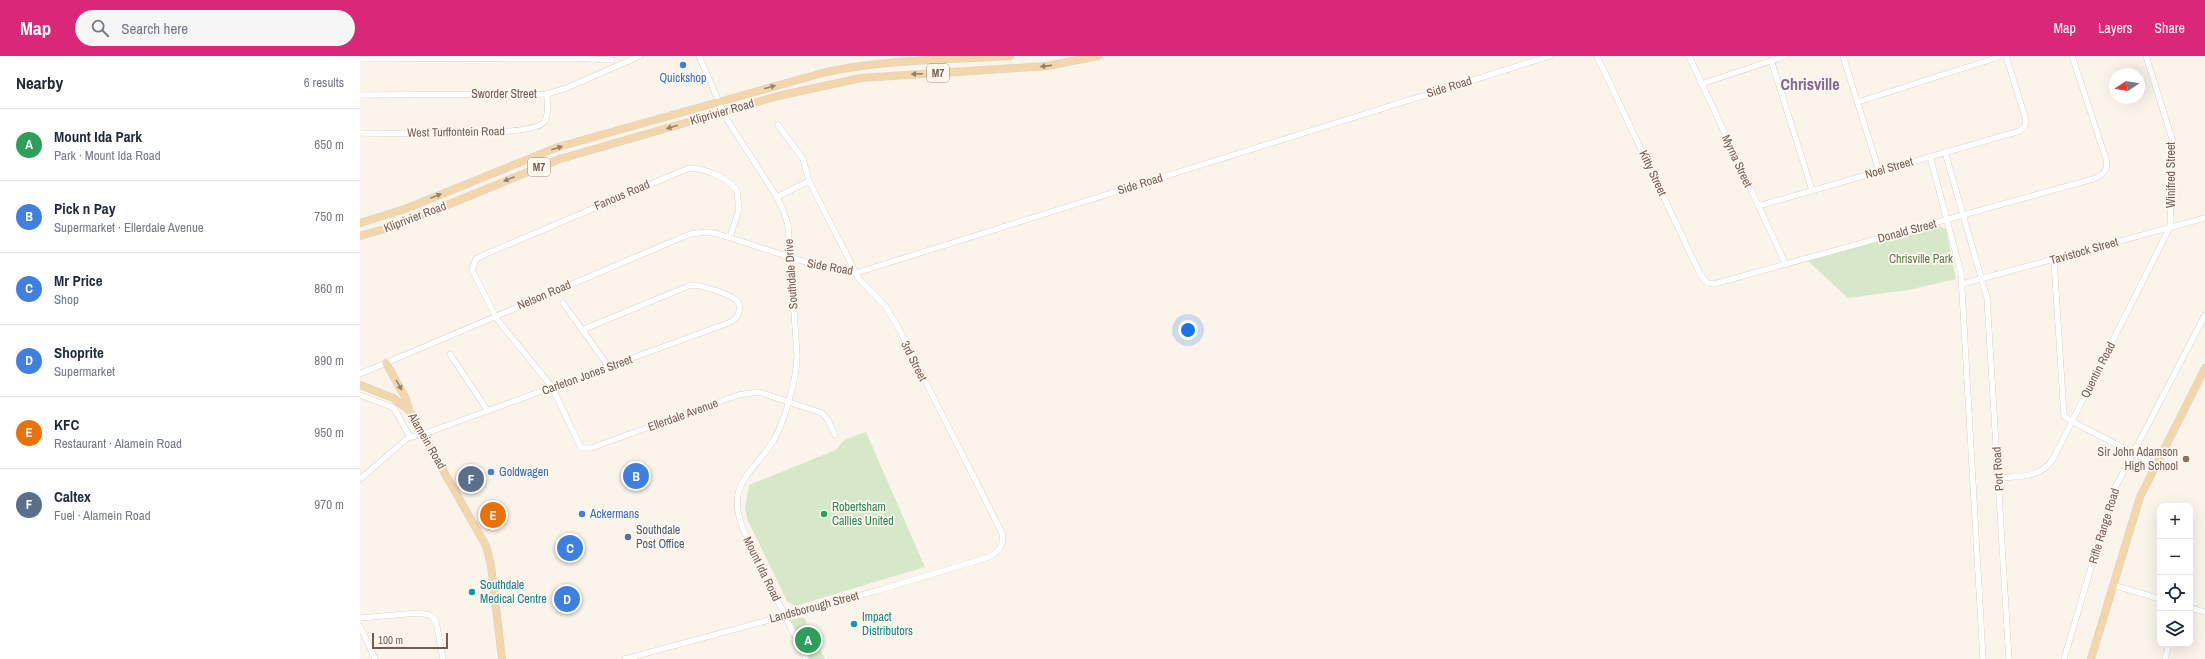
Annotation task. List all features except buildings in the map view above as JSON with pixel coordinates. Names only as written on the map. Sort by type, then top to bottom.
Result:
[{"type":"main road","name":"Kliprivier Road","points":[[360,223],[405,209],[558,147],[826,72],[891,59],[1010,56]]},
{"type":"main road","name":"Kliprivier Road","points":[[360,236],[398,225],[560,159],[723,112],[813,88],[861,78],[1041,66],[1098,56]]},
{"type":"main road","points":[[386,363],[406,399],[409,410]]},
{"type":"main road","name":"Rifle Range Road","points":[[2091,659],[2134,512],[2155,464],[2205,368]]},
{"type":"main road","name":"Alamein Road","points":[[360,385],[393,398],[409,410],[424,434],[488,551],[492,569],[502,659]]},
{"type":"street","name":"Sworder Street","points":[[360,95],[547,94],[564,89],[640,56]]},
{"type":"street","name":"Southdale Drive","points":[[699,56],[723,112],[777,197],[787,221],[797,362],[795,379],[775,438],[746,474],[738,499]]},
{"type":"street","name":"Side Road","points":[[730,237],[824,268],[856,273],[1550,56]]},
{"type":"street","name":"Kitty Street","points":[[1597,56],[1700,274],[1707,283],[1714,284]]},
{"type":"street","name":"Myrna Street","points":[[1689,56],[1786,265]]},
{"type":"street","points":[[1701,84],[1786,56]]},
{"type":"street","points":[[1843,56],[1879,171]]},
{"type":"street","points":[[1858,102],[2002,56]]},
{"type":"street","name":"Noel Street","points":[[1758,206],[2020,131],[2025,126],[2026,120],[2006,56]]},
{"type":"street","name":"Donald Street","points":[[1714,284],[1948,220],[2100,176],[2106,169],[2107,162],[2072,56]]},
{"type":"street","name":"Winifred Street","points":[[2146,56],[2173,142],[2170,227]]},
{"type":"street","points":[[360,59],[396,57],[612,58],[614,67]]},
{"type":"street","points":[[1771,60],[1812,190]]},
{"type":"street","name":"West Turffontein Road","points":[[360,133],[496,133],[532,128],[542,124],[546,119],[547,94]]},
{"type":"street","name":"3rd Street","points":[[778,125],[803,160],[809,181],[856,273],[864,285],[886,307],[898,327],[1001,531],[1003,540],[1000,549]]},
{"type":"street","name":"Port Road","points":[[1945,152],[1987,298],[2009,659]]},
{"type":"street","name":"Port Road","points":[[1930,156],[1961,273],[1983,659]]},
{"type":"street","name":"Fanous Road","points":[[495,316],[473,273],[473,267],[476,260],[486,254],[689,168],[699,169],[724,180],[736,191],[740,202],[739,210],[730,237]]},
{"type":"street","points":[[777,197],[809,181]]},
{"type":"street","name":"Tavistock Street","points":[[1962,284],[2205,218]]},
{"type":"street","name":"Quentin Road","points":[[1998,478],[2038,473],[2044,470],[2053,459],[2170,227]]},
{"type":"street","name":"Nelson Road","points":[[360,374],[684,236],[706,232],[730,237]]},
{"type":"street","points":[[2054,260],[2064,416],[2155,464]]},
{"type":"street","name":"Carleton Jones Street","points":[[410,436],[424,434],[731,322],[737,317],[739,305],[736,300],[726,295],[700,286],[691,286],[582,330]]},
{"type":"street","points":[[563,303],[609,367]]},
{"type":"street","name":"Rifle Range Road","points":[[2064,659],[2113,494],[2205,315]]},
{"type":"street","points":[[495,316],[552,387]]},
{"type":"street","points":[[450,354],[488,411]]},
{"type":"street","name":"Ellerdale Avenue","points":[[552,387],[579,446],[591,448],[745,393],[759,392],[822,413],[828,420],[836,435]]},
{"type":"street","points":[[360,395],[394,408],[410,436],[360,479]]},
{"type":"street","name":"Mount Ida Road","points":[[738,499],[738,515],[743,529],[806,659]]},
{"type":"street","name":"Landsborough Street","points":[[625,659],[784,616],[986,558],[1000,549]]},
{"type":"street","points":[[2113,585],[2157,598]]},
{"type":"street","points":[[2193,609],[2205,612]]},
{"type":"street","points":[[360,618],[418,613],[430,615],[436,621],[443,659]]},
{"type":"street","points":[[360,626],[374,659]]},
{"type":"street","points":[[2165,659],[2168,647]]},
{"type":"green space","name":"Chrisville Park","points":[[1937,225],[1946,229],[1956,279],[1908,290],[1848,298],[1808,261]]},
{"type":"green space","name":"Robertsham Callies United","points":[[866,432],[925,567],[795,606],[787,601],[747,519],[745,508],[749,485],[836,450],[844,440]]},
{"type":"green space","points":[[804,617],[825,659],[810,659],[791,620]]},
{"type":"place","name":"Quickshop","points":[[683,65]]},
{"type":"place","name":"Sir John Adamson High School","points":[[2186,459]]},
{"type":"place","name":"Goldwagen","points":[[491,472]]},
{"type":"place","name":"Pick n Pay","points":[[636,476]]},
{"type":"place","name":"Caltex","points":[[471,479]]},
{"type":"place","name":"Ackermans","points":[[582,514]]},
{"type":"place","name":"Robertsham Callies United","points":[[824,514]]},
{"type":"place","name":"KFC","points":[[493,515]]},
{"type":"place","name":"Southdale Post Office","points":[[628,537]]},
{"type":"place","name":"Mr Price","points":[[570,548]]},
{"type":"place","name":"Southdale Medical Centre","points":[[472,592]]},
{"type":"place","name":"Shoprite","points":[[567,599]]},
{"type":"place","name":"Impact Distributors","points":[[854,624]]},
{"type":"place","name":"Mount Ida Park","points":[[808,640]]},
{"type":"district","name":"Chrisville","points":[[1810,84]]}]
